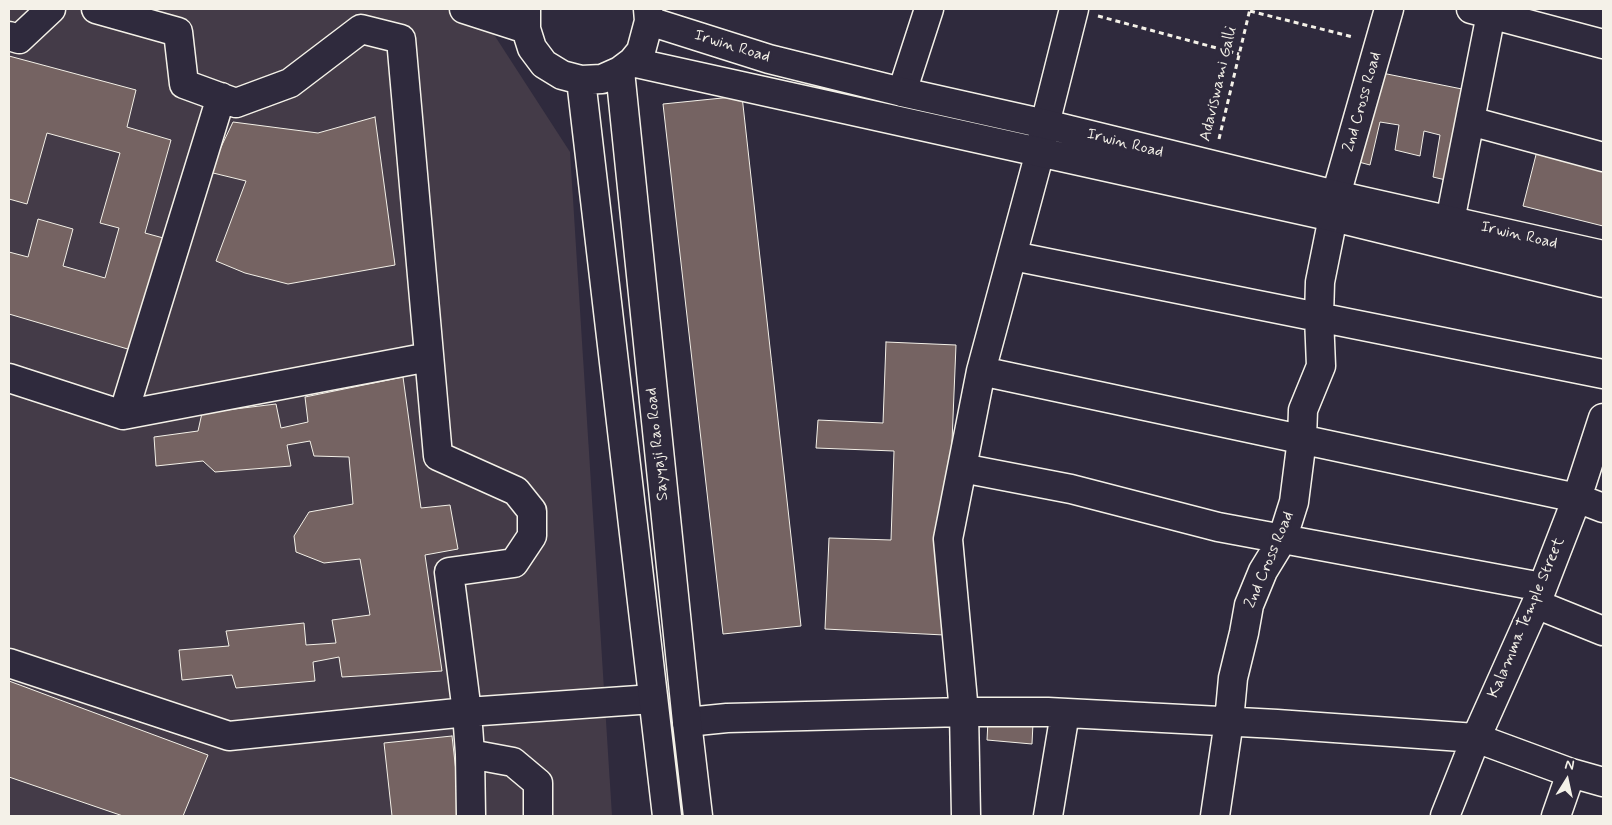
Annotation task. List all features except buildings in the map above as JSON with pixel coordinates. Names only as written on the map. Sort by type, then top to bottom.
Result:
[{"type":"street","points":[[9,36],[19,38],[51,9]]},
{"type":"street","points":[[96,9],[178,32],[184,84],[236,103],[290,83],[361,29],[401,39],[438,456],[516,491],[532,511],[532,536],[514,563],[449,572],[467,712],[470,754],[470,816]]},
{"type":"street","points":[[464,9],[526,19],[532,48],[544,64],[562,75],[581,80],[602,79],[626,66],[641,51],[648,15]]},
{"type":"street","points":[[902,92],[929,9]]},
{"type":"street","points":[[966,816],[964,712],[948,539],[981,371],[1040,152],[1045,124],[1074,9]]},
{"type":"street","name":"2nd Cross Road","points":[[1215,816],[1229,722],[1233,678],[1249,605],[1263,571],[1282,540],[1294,502],[1302,439],[1303,410],[1321,366],[1320,282],[1334,206],[1389,9]]},
{"type":"street","points":[[1450,221],[1470,120],[1481,11],[1603,44]]},
{"type":"street","name":"Irwin Road","points":[[648,15],[769,59],[1213,165],[1334,206],[1450,221],[1603,255]]},
{"type":"street","points":[[626,66],[1040,152],[1334,206],[1603,283]]},
{"type":"street","name":"Sayyaji Rao Road","points":[[626,66],[687,722],[698,816]]},
{"type":"street","name":"Sayyaji Rao Road","points":[[581,80],[667,816]]},
{"type":"street","points":[[123,415],[221,97]]},
{"type":"street","points":[[1470,120],[1603,157]]},
{"type":"street","points":[[1013,256],[1603,374]]},
{"type":"street","points":[[9,378],[123,415],[429,357]]},
{"type":"street","points":[[981,371],[1577,498],[1603,508]]},
{"type":"street","name":"Kalamma Temple Street","points":[[1445,816],[1476,738],[1539,596],[1577,498],[1603,418]]},
{"type":"street","points":[[962,468],[1071,489],[1218,527],[1539,596],[1603,631]]},
{"type":"street","points":[[9,663],[229,736],[467,712],[653,699]]},
{"type":"street","points":[[687,722],[727,718],[964,712],[1065,713],[1476,738],[1571,773],[1603,782]]},
{"type":"street","points":[[1048,816],[1065,713]]},
{"type":"street","points":[[470,754],[513,762],[538,783],[538,816]]},
{"type":"street","points":[[1556,816],[1571,773]]},
{"type":"path","points":[[1074,9],[1239,54]]},
{"type":"path","points":[[1250,10],[1379,43]]},
{"type":"path","name":"Adaviswami Galli","points":[[1213,165],[1250,10]]},
{"type":"shaded area","points":[[9,9],[466,9],[480,13],[570,152],[612,816],[9,816]]}]
